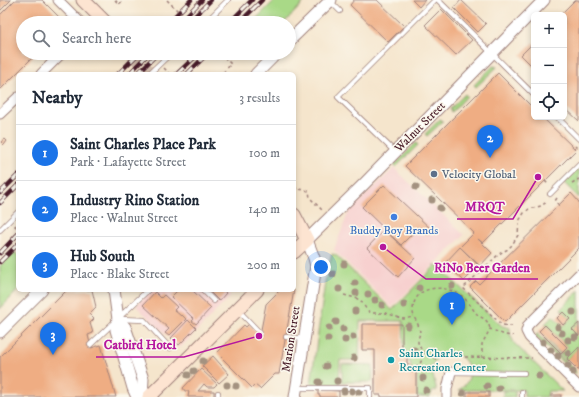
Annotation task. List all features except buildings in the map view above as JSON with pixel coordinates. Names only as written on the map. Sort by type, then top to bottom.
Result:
[{"type":"main road","points":[[83,0],[99,16]]},
{"type":"main road","points":[[296,219],[307,240]]},
{"type":"main road","name":"Walnut Street","points":[[296,250],[307,240]]},
{"type":"main road","points":[[149,397],[255,292]]},
{"type":"street","points":[[58,0],[74,16]]},
{"type":"street","points":[[296,34],[330,0]]},
{"type":"street","name":"Walnut Street","points":[[307,240],[544,0]]},
{"type":"street","points":[[43,72],[55,60]]},
{"type":"street","points":[[258,72],[270,60]]},
{"type":"street","points":[[0,114],[16,98]]},
{"type":"street","name":"Marion Street","points":[[296,392],[316,266],[307,240]]},
{"type":"street","points":[[578,385],[529,337],[526,331],[530,322],[579,274]]},
{"type":"street","points":[[0,332],[40,292]]},
{"type":"street","points":[[114,292],[118,320],[116,330],[137,397]]},
{"type":"street","points":[[118,320],[125,327],[143,379],[142,397]]},
{"type":"street","points":[[447,397],[447,389],[451,372]]},
{"type":"lane","points":[[212,16],[228,0]]},
{"type":"lane","points":[[330,0],[340,11]]},
{"type":"lane","points":[[395,152],[338,97],[436,0],[531,92]]},
{"type":"lane","points":[[151,72],[164,60]]},
{"type":"lane","points":[[560,120],[579,139]]},
{"type":"lane","points":[[550,194],[579,165]]},
{"type":"lane","points":[[0,230],[16,214]]},
{"type":"lane","points":[[90,345],[146,292]]},
{"type":"lane","points":[[205,292],[214,300]]},
{"type":"lane","points":[[238,310],[260,333]]},
{"type":"lane","points":[[118,320],[144,320],[170,348]]},
{"type":"lane","points":[[286,337],[304,339]]},
{"type":"lane","points":[[451,372],[524,373]]},
{"type":"lane","points":[[296,392],[370,388],[370,397]]},
{"type":"path","points":[[115,0],[119,4],[124,0]]},
{"type":"path","points":[[167,0],[183,16]]},
{"type":"path","points":[[224,72],[231,64],[227,60]]},
{"type":"path","points":[[162,65],[168,72]]},
{"type":"path","points":[[296,188],[309,191],[310,198],[319,207]]},
{"type":"path","points":[[512,326],[502,325],[463,288],[499,254],[512,245],[518,235],[519,221],[524,213],[529,209],[545,204],[550,200],[550,194]]},
{"type":"path","points":[[436,359],[425,352],[418,342],[420,329],[414,317],[414,304],[420,294],[429,289],[440,288],[458,294],[464,298],[476,313],[489,323],[490,330],[482,344],[482,358]]},
{"type":"path","points":[[344,296],[356,298],[361,301],[371,313],[386,313],[403,318],[414,317]]},
{"type":"path","points":[[490,330],[504,335],[513,336]]},
{"type":"path","points":[[410,368],[414,368],[420,364],[425,352]]},
{"type":"path","points":[[465,358],[532,358]]},
{"type":"shaded area","points":[[394,168],[464,235],[392,307],[334,250],[349,211]]},
{"type":"shaded area","points":[[149,292],[227,292],[231,296],[180,348],[136,306]]},
{"type":"green space","points":[[275,0],[306,0],[291,16],[259,16]]},
{"type":"green space","points":[[493,66],[497,67],[476,87],[474,85]]},
{"type":"green space","points":[[465,94],[467,96],[452,112],[450,109]]},
{"type":"green space","points":[[440,119],[443,121],[427,136],[425,134]]},
{"type":"green space","points":[[416,143],[418,145],[396,167],[394,165]]},
{"type":"green space","points":[[579,168],[579,198],[564,183]]},
{"type":"green space","points":[[14,252],[16,254],[16,292],[0,309],[0,266]]},
{"type":"green space","points":[[332,254],[336,255],[392,310],[436,265],[502,326],[510,328],[510,334],[514,343],[563,391],[548,391],[547,397],[524,397],[524,390],[459,390],[467,382],[470,373],[467,364],[462,358],[454,354],[446,353],[437,358],[431,368],[436,391],[433,390],[430,397],[417,397],[417,370],[411,370],[409,355],[404,349],[403,321],[360,321],[359,360],[340,360],[339,385],[311,384],[325,282]]},
{"type":"green space","points":[[579,290],[579,322],[572,329],[579,337],[579,347],[566,360],[538,332],[561,354],[568,347],[545,324],[553,316],[563,326],[570,319],[561,309]]},
{"type":"green space","points":[[537,334],[576,372],[575,374],[535,336]]},
{"type":"green space","points":[[342,364],[373,365],[372,382],[342,382]]},
{"type":"green space","points":[[503,391],[515,391],[515,397],[503,397]]},
{"type":"tunnel","points":[[138,60],[149,72]]},
{"type":"railway","points":[[175,16],[191,0]]},
{"type":"railway","points":[[186,16],[202,0]]},
{"type":"railway","points":[[195,16],[211,0]]},
{"type":"railway","points":[[236,16],[252,0]]},
{"type":"railway","points":[[246,16],[262,0]]},
{"type":"railway","points":[[120,72],[132,60]]},
{"type":"railway","points":[[131,72],[142,60]]},
{"type":"railway","points":[[139,72],[151,60]]},
{"type":"railway","points":[[179,72],[192,60]]},
{"type":"railway","points":[[189,72],[201,60]]},
{"type":"railway","points":[[0,193],[16,177]]},
{"type":"railway","points":[[0,203],[16,187]]},
{"type":"railway","points":[[0,253],[16,236]]},
{"type":"railway","points":[[0,262],[16,246]]},
{"type":"place","name":"Industry Rino Station","points":[[490,158]]},
{"type":"place","name":"Velocity Global","points":[[434,174]]},
{"type":"place","name":"MRQT","points":[[538,177]]},
{"type":"place","name":"Buddy Boy Brands","points":[[394,217]]},
{"type":"place","name":"RiNo Beer Garden","points":[[383,247]]},
{"type":"place","name":"Saint Charles Place Park","points":[[452,325]]},
{"type":"place","name":"Catbird Hotel","points":[[259,336]]},
{"type":"place","name":"Hub South","points":[[53,355]]},
{"type":"place","name":"Saint Charles Recreation Center","points":[[391,360]]}]
